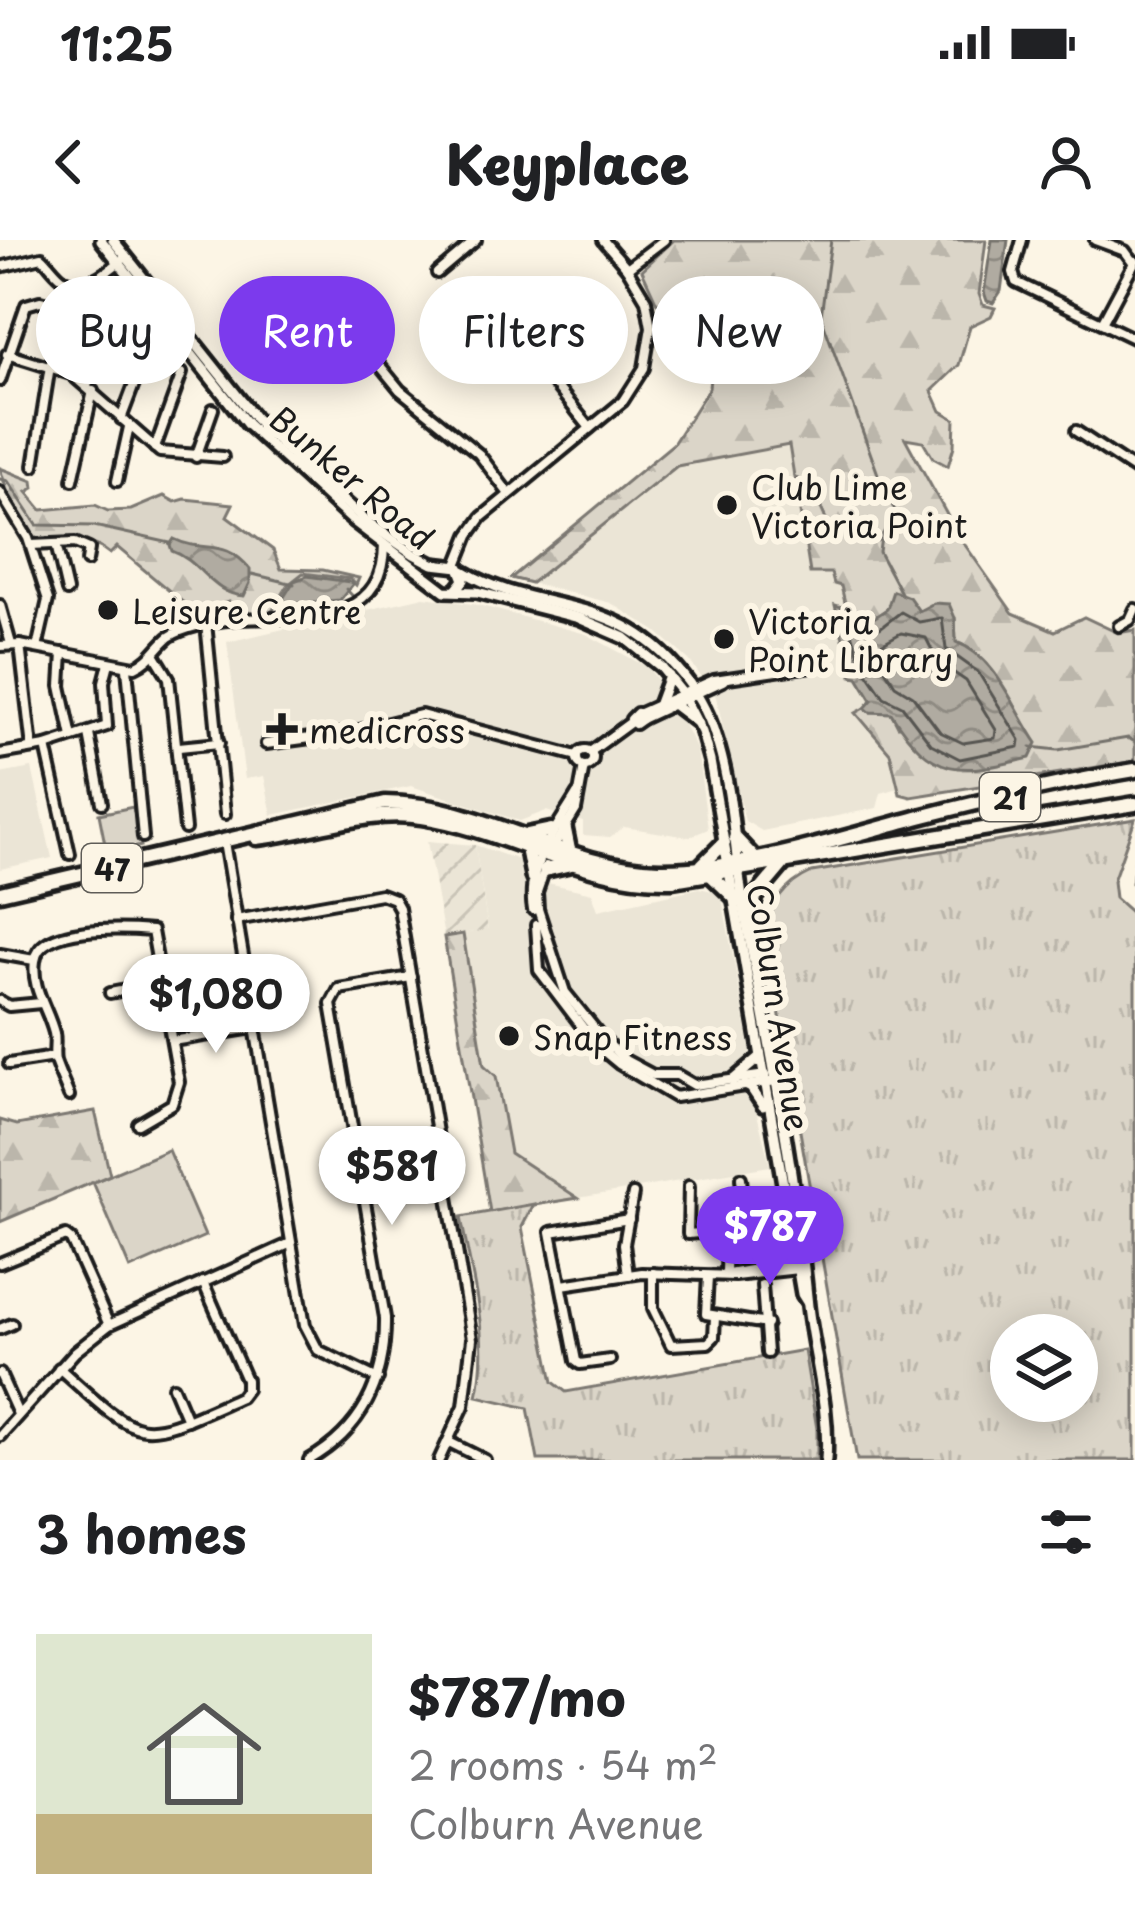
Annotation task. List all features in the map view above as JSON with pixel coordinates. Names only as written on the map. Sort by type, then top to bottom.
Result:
[{"type":"highway","name":"21","points":[[734,866],[753,857],[1130,771]]},
{"type":"highway","name":"21","points":[[783,864],[1132,804]]},
{"type":"highway","name":"47","points":[[0,893],[228,841],[382,815],[435,820],[570,857],[636,868],[706,870],[783,864]]},
{"type":"highway","points":[[735,898],[706,870],[730,840],[753,857]]},
{"type":"highway","points":[[527,842],[570,857]]},
{"type":"highway","points":[[527,842],[570,857]]},
{"type":"highway","points":[[750,933],[751,908],[758,891],[783,864]]},
{"type":"main road","name":"Bunker Road","points":[[100,240],[122,260],[251,421],[352,520],[438,583]]},
{"type":"main road","name":"Bunker Road","points":[[113,240],[122,260]]},
{"type":"main road","name":"Bunker Road","points":[[251,421],[368,522],[426,562],[443,566]]},
{"type":"main road","points":[[443,566],[460,568],[464,580],[456,590],[446,591],[438,583],[443,566]]},
{"type":"main road","name":"Bunker Road","points":[[460,568],[485,583],[610,617],[657,648],[690,694],[719,748],[734,866]]},
{"type":"main road","name":"Bunker Road","points":[[456,590],[597,624],[635,645],[690,694],[730,840]]},
{"type":"main road","points":[[658,703],[669,676]]},
{"type":"main road","points":[[674,705],[699,724]]},
{"type":"main road","name":"Colburn Avenue","points":[[734,866],[762,1079],[825,1408],[826,1460]]},
{"type":"main road","name":"Colburn Avenue","points":[[734,866],[775,1077],[800,1265]]},
{"type":"main road","points":[[732,1081],[759,1058]]},
{"type":"main road","points":[[745,1085],[767,1108]]},
{"type":"street","points":[[437,273],[476,240]]},
{"type":"street","points":[[460,568],[476,523],[631,392],[648,356],[651,327],[646,300],[603,240]]},
{"type":"street","points":[[627,268],[664,240]]},
{"type":"street","points":[[1022,240],[1013,272],[1016,282],[1135,339]]},
{"type":"street","points":[[1095,240],[1125,251],[1134,262],[1103,321]]},
{"type":"street","points":[[0,268],[42,256],[60,276]]},
{"type":"street","points":[[98,276],[122,260]]},
{"type":"street","points":[[0,381],[26,305],[36,302]]},
{"type":"street","points":[[7,354],[36,362]]},
{"type":"street","points":[[34,466],[47,384]]},
{"type":"street","points":[[81,384],[155,448],[174,456],[223,458]]},
{"type":"street","points":[[74,480],[92,384]]},
{"type":"street","points":[[117,481],[125,423],[137,384]]},
{"type":"street","points":[[155,448],[178,384]]},
{"type":"street","points":[[395,384],[479,454],[509,494]]},
{"type":"street","points":[[555,384],[590,428]]},
{"type":"street","points":[[196,457],[213,409]]},
{"type":"street","points":[[1076,430],[1135,470]]},
{"type":"street","points":[[0,492],[31,545],[48,600],[38,648]]},
{"type":"street","points":[[0,646],[38,648],[127,668],[142,665],[169,638],[206,623],[298,619],[357,600],[384,566],[383,543]]},
{"type":"street","points":[[56,544],[67,590]]},
{"type":"street","points":[[31,545],[75,544],[89,549],[87,561]]},
{"type":"street","points":[[384,566],[413,564]]},
{"type":"street","points":[[0,605],[15,645],[32,748]]},
{"type":"street","points":[[1119,626],[1130,620],[1135,609]]},
{"type":"street","points":[[206,623],[225,814]]},
{"type":"street","points":[[63,653],[62,686],[72,737]]},
{"type":"street","points":[[154,655],[169,678],[185,829]]},
{"type":"street","points":[[0,754],[46,746],[106,726],[104,682],[109,663]]},
{"type":"street","points":[[577,756],[582,750],[590,752],[658,703],[724,680],[818,664]]},
{"type":"street","points":[[127,668],[143,837]]},
{"type":"street","points":[[637,718],[690,694]]},
{"type":"street","points":[[266,744],[349,733],[421,715],[577,756],[584,766]]},
{"type":"street","points":[[89,734],[102,803]]},
{"type":"street","points":[[179,747],[220,742]]},
{"type":"street","points":[[46,746],[70,854]]},
{"type":"street","points":[[590,752],[592,761],[584,766],[578,792],[530,890],[538,970],[602,1051],[672,1096],[762,1079]]},
{"type":"street","points":[[228,841],[236,920],[310,1339],[329,1358],[379,1379]]},
{"type":"street","points":[[548,850],[537,900],[550,953],[557,960],[556,970],[569,999],[608,1045],[638,1067],[668,1077],[677,1075],[686,1082],[775,1077]]},
{"type":"street","points":[[236,920],[381,894],[394,899],[399,908],[472,1339],[467,1394],[439,1460]]},
{"type":"street","points":[[69,1096],[54,1058],[55,1035],[40,1003],[34,960],[42,944],[111,927],[152,931],[177,1094],[163,1112],[139,1124]]},
{"type":"street","points":[[538,958],[550,953]]},
{"type":"street","points":[[0,954],[34,960]]},
{"type":"street","points":[[544,974],[556,970]]},
{"type":"street","points":[[309,1460],[344,1435],[379,1379],[385,1318],[331,1004],[339,989],[411,977]]},
{"type":"street","points":[[110,993],[162,982]]},
{"type":"street","points":[[0,1001],[10,1006],[40,1003]]},
{"type":"street","points":[[172,1040],[254,1028]]},
{"type":"street","points":[[9,1064],[54,1058]]},
{"type":"street","points":[[664,1089],[668,1077]]},
{"type":"street","points":[[683,1094],[686,1082]]},
{"type":"street","points":[[689,1186],[688,1234],[727,1231],[745,1227],[741,1178]]},
{"type":"street","points":[[628,1275],[624,1244],[633,1194]]},
{"type":"street","points":[[610,1360],[576,1361],[551,1232],[628,1219]]},
{"type":"street","points":[[726,1274],[727,1231]]},
{"type":"street","points":[[0,1263],[65,1236],[71,1240],[109,1325]]},
{"type":"street","points":[[0,1436],[59,1369],[109,1325],[291,1243]]},
{"type":"street","points":[[562,1285],[628,1275],[709,1276],[800,1265]]},
{"type":"street","points":[[652,1273],[653,1309],[671,1345],[708,1342],[715,1317]]},
{"type":"street","points":[[709,1276],[706,1314],[767,1324]]},
{"type":"street","points":[[59,1369],[132,1429],[156,1431],[240,1397],[246,1380],[203,1282]]},
{"type":"street","points":[[762,1285],[767,1353]]},
{"type":"street","points":[[0,1329],[12,1324]]},
{"type":"street","points":[[0,1374],[19,1414]]},
{"type":"street","points":[[172,1387],[187,1420]]},
{"type":"street","points":[[449,1442],[485,1460]]},
{"type":"shaded area","points":[[820,439],[857,676],[872,700],[857,713],[890,753],[899,788],[881,793],[877,808],[762,831],[745,821],[716,697],[689,660],[656,631],[611,603],[531,583],[677,466]]},
{"type":"shaded area","points":[[424,597],[478,605],[586,634],[647,667],[668,693],[697,750],[708,829],[689,837],[624,827],[610,837],[583,835],[583,822],[546,811],[520,821],[411,786],[272,815],[264,776],[245,779],[227,642]]},
{"type":"shaded area","points":[[32,768],[52,858],[0,869],[0,774]]},
{"type":"shaded area","points":[[427,841],[475,845],[488,930],[444,937]]},
{"type":"shaded area","points":[[475,845],[519,860],[521,877],[592,893],[598,910],[699,888],[721,893],[751,1053],[740,1069],[744,1094],[756,1110],[770,1166],[578,1198],[510,1153],[496,1076],[484,1065],[463,934],[488,929]]},
{"type":"green space","points":[[674,240],[986,240],[979,294],[983,305],[995,308],[991,316],[970,326],[959,365],[932,391],[941,411],[955,419],[948,466],[933,458],[923,441],[905,438],[958,535],[1013,613],[1055,631],[1084,617],[1118,633],[1135,630],[1135,761],[911,797],[900,794],[890,753],[856,713],[865,708],[891,712],[898,726],[1024,724],[987,664],[956,643],[955,618],[887,609],[875,617],[847,611],[841,586],[834,584],[831,573],[810,573],[803,529],[818,534],[826,519],[814,493],[794,476],[789,445],[677,466],[531,583],[511,578],[673,444],[709,384],[824,384],[824,276],[652,276],[652,292],[642,270]]},
{"type":"green space","points":[[0,468],[33,481],[34,488],[27,492],[42,510],[95,505],[108,511],[131,510],[164,496],[175,502],[233,504],[227,516],[273,550],[281,569],[323,570],[359,578],[356,585],[350,579],[303,573],[289,584],[271,613],[231,611],[229,602],[192,610],[117,547],[110,554],[84,541],[34,540],[12,507]]},
{"type":"green space","points":[[794,476],[824,513],[826,520],[818,534],[803,529]]},
{"type":"green space","points":[[133,807],[141,846],[107,854],[99,814]]},
{"type":"green space","points":[[1135,819],[1113,881],[1115,898],[1135,916],[1135,1460],[857,1460],[766,935],[780,897],[812,872]]},
{"type":"green space","points":[[463,934],[484,1065],[496,1076],[510,1153],[578,1198],[490,1212],[444,937]]},
{"type":"green space","points":[[95,1111],[110,1175],[0,1222],[0,1120],[17,1125]]},
{"type":"green space","points":[[168,1150],[205,1236],[130,1269],[93,1182]]},
{"type":"green space","points":[[534,1204],[522,1227],[553,1382],[566,1392],[804,1350],[817,1429],[817,1460],[538,1460],[528,1408],[477,1396],[481,1329],[461,1217]]},
{"type":"water","points":[[992,240],[1008,240],[1001,291],[993,303],[984,292]]},
{"type":"water","points":[[174,539],[222,549],[240,559],[250,569],[244,596],[223,590],[172,551]]},
{"type":"water","points":[[307,576],[353,584],[340,600],[279,605],[294,581]]},
{"type":"water","points":[[893,591],[909,597],[919,611],[934,603],[949,604],[956,642],[994,672],[1037,743],[1030,758],[985,767],[950,767],[920,750],[891,713],[865,708],[872,700],[858,677],[852,676],[835,605],[875,617],[887,609]]},
{"type":"waterway","points":[[831,240],[821,316],[896,513],[881,537],[879,552],[902,595]]},
{"type":"waterway","points":[[0,479],[8,481],[37,525],[94,526],[170,543]]},
{"type":"waterway","points":[[252,574],[294,584]]},
{"type":"waterway","points":[[346,589],[365,609]]},
{"type":"waterway","points":[[1031,747],[1058,750],[1128,738],[1135,742]]},
{"type":"waterway","points":[[1135,857],[1135,889]]},
{"type":"place","name":"Club Lime Victoria Point","points":[[727,505]]},
{"type":"place","name":"Leisure Centre","points":[[108,610]]},
{"type":"place","name":"Victoria Point Library","points":[[724,639]]},
{"type":"place","name":"medicross","points":[[282,729]]},
{"type":"place","name":"Snap Fitness","points":[[509,1036]]}]
